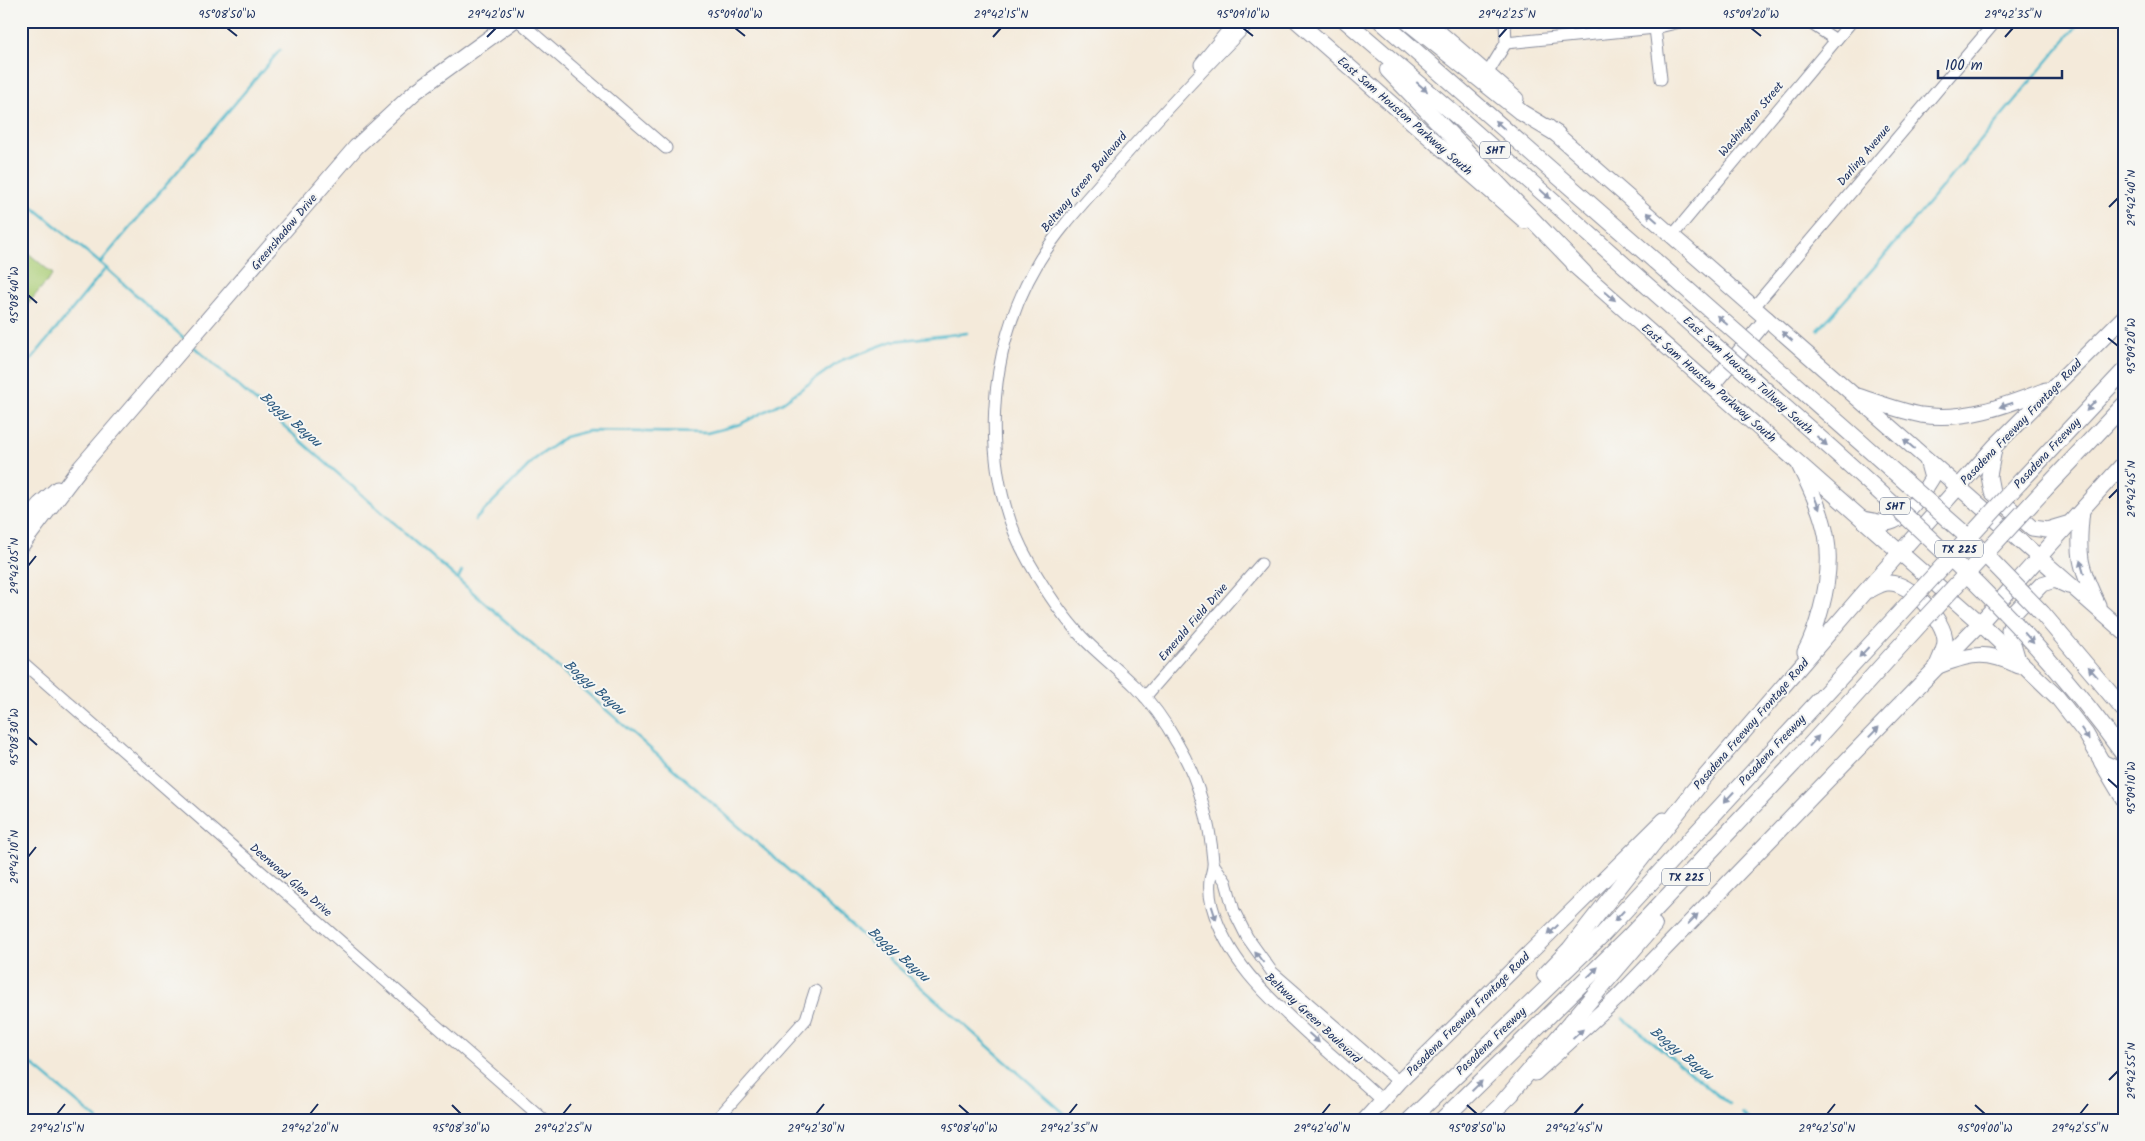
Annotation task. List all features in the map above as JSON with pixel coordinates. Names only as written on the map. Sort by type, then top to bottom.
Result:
[{"type":"highway","points":[[1341,21],[1584,273]]},
{"type":"highway","name":"East Sam Houston Tollway South","points":[[1346,21],[1459,118],[1950,556],[2023,631],[2082,699],[2124,755]]},
{"type":"highway","name":"East Sam Houston Tollway South","points":[[1381,21],[1968,537],[2042,613],[2124,710]]},
{"type":"highway","points":[[1407,21],[1522,113],[1557,134]]},
{"type":"highway","name":"Pasadena Freeway","points":[[1410,1120],[1602,934],[2124,370]]},
{"type":"highway","name":"Pasadena Freeway","points":[[1442,1120],[1628,938],[1793,764],[1920,624],[2124,405]]},
{"type":"highway","points":[[2102,762],[2124,799]]},
{"type":"highway","points":[[1503,1102],[1793,764]]},
{"type":"highway","points":[[1497,1034],[1521,1000],[1570,949],[1699,785]]},
{"type":"main road","name":"Greenshadow Drive","points":[[80,468],[208,322],[356,147],[415,92],[513,21]]},
{"type":"main road","name":"East Sam Houston Parkway South","points":[[1297,21],[1980,622],[2057,697],[2086,734],[2102,762]]},
{"type":"main road","points":[[1426,21],[2124,632]]},
{"type":"main road","name":"Pasadena Freeway Frontage Road","points":[[1365,1120],[1382,1100],[1699,785],[1861,596],[1995,446],[2124,317]]},
{"type":"main road","points":[[1712,385],[1767,319]]},
{"type":"main road","points":[[1852,393],[1902,410],[1924,415],[1951,416],[1982,412],[2052,388]]},
{"type":"main road","points":[[1995,446],[1989,476],[1992,492],[2032,528],[2047,530],[2070,522]]},
{"type":"main road","points":[[1786,682],[1813,637],[1827,585],[1829,559],[1827,531],[1818,503],[1796,459]]},
{"type":"main road","points":[[1863,519],[1886,523],[1897,519],[1922,496],[1932,478],[1927,460]]},
{"type":"main road","points":[[1485,1120],[1617,998],[1980,622],[2124,463]]},
{"type":"main road","points":[[21,526],[40,504],[80,468]]},
{"type":"main road","points":[[21,546],[80,468]]},
{"type":"main road","points":[[2082,510],[2080,559],[2086,579],[2101,611]]},
{"type":"main road","points":[[2017,659],[2009,630],[2016,611],[2042,584],[2055,580],[2074,589]]},
{"type":"main road","points":[[1861,596],[1880,585],[1891,582],[1915,593],[1944,634],[1945,646],[1937,667]]},
{"type":"main road","points":[[1937,667],[1964,656],[1984,654],[1999,656],[2030,671]]},
{"type":"main road","points":[[2102,762],[2124,772]]},
{"type":"street","points":[[519,21],[666,148]]},
{"type":"street","name":"Beltway Green Boulevard","points":[[1146,132],[1160,112],[1235,21]]},
{"type":"street","name":"Beltway Green Boulevard","points":[[1251,21],[1146,132],[1068,220],[1032,273],[1007,335],[998,376],[995,414],[996,452],[1001,486],[1012,524],[1027,560],[1054,603],[1075,629],[1145,697],[1176,740],[1193,778],[1205,814],[1214,865],[1210,891],[1216,918],[1229,947],[1260,990],[1382,1100]]},
{"type":"street","points":[[1487,74],[1506,43],[1505,21]]},
{"type":"street","points":[[1506,43],[1654,28],[1684,21]]},
{"type":"street","points":[[1807,21],[1836,40]]},
{"type":"street","name":"Washington Street","points":[[1672,236],[1852,21]]},
{"type":"street","name":"Darling Avenue","points":[[1754,307],[1996,21]]},
{"type":"street","points":[[1654,28],[1661,79]]},
{"type":"street","name":"Emerald Field Drive","points":[[1145,697],[1261,564]]},
{"type":"street","name":"Deerwood Glen Drive","points":[[21,661],[544,1120]]},
{"type":"street","name":"Beltway Green Boulevard","points":[[1214,865],[1226,882],[1234,911],[1247,938],[1263,961],[1276,976],[1400,1082]]},
{"type":"street","points":[[1260,990],[1276,976]]},
{"type":"street","points":[[716,1120],[806,1020],[815,991]]},
{"type":"green space","points":[[21,247],[53,274],[21,312]]},
{"type":"waterway","points":[[1818,330],[1879,262],[2081,21]]},
{"type":"waterway","points":[[21,372],[106,268],[100,263],[280,50]]},
{"type":"waterway","points":[[21,197],[100,263]]},
{"type":"waterway","name":"Boggy Bayou","points":[[106,268],[185,339]]},
{"type":"waterway","points":[[475,520],[535,459],[565,437],[588,431],[707,433],[741,424],[783,402],[842,360],[893,341],[967,333]]},
{"type":"waterway","name":"Boggy Bayou","points":[[193,346],[1072,1120]]},
{"type":"waterway","name":"Boggy Bayou","points":[[458,579],[462,571]]},
{"type":"waterway","name":"Boggy Bayou","points":[[1623,1018],[1729,1104]]},
{"type":"waterway","points":[[21,1055],[98,1120]]},
{"type":"waterway","name":"Boggy Bayou","points":[[1742,1113],[1749,1120]]}]
